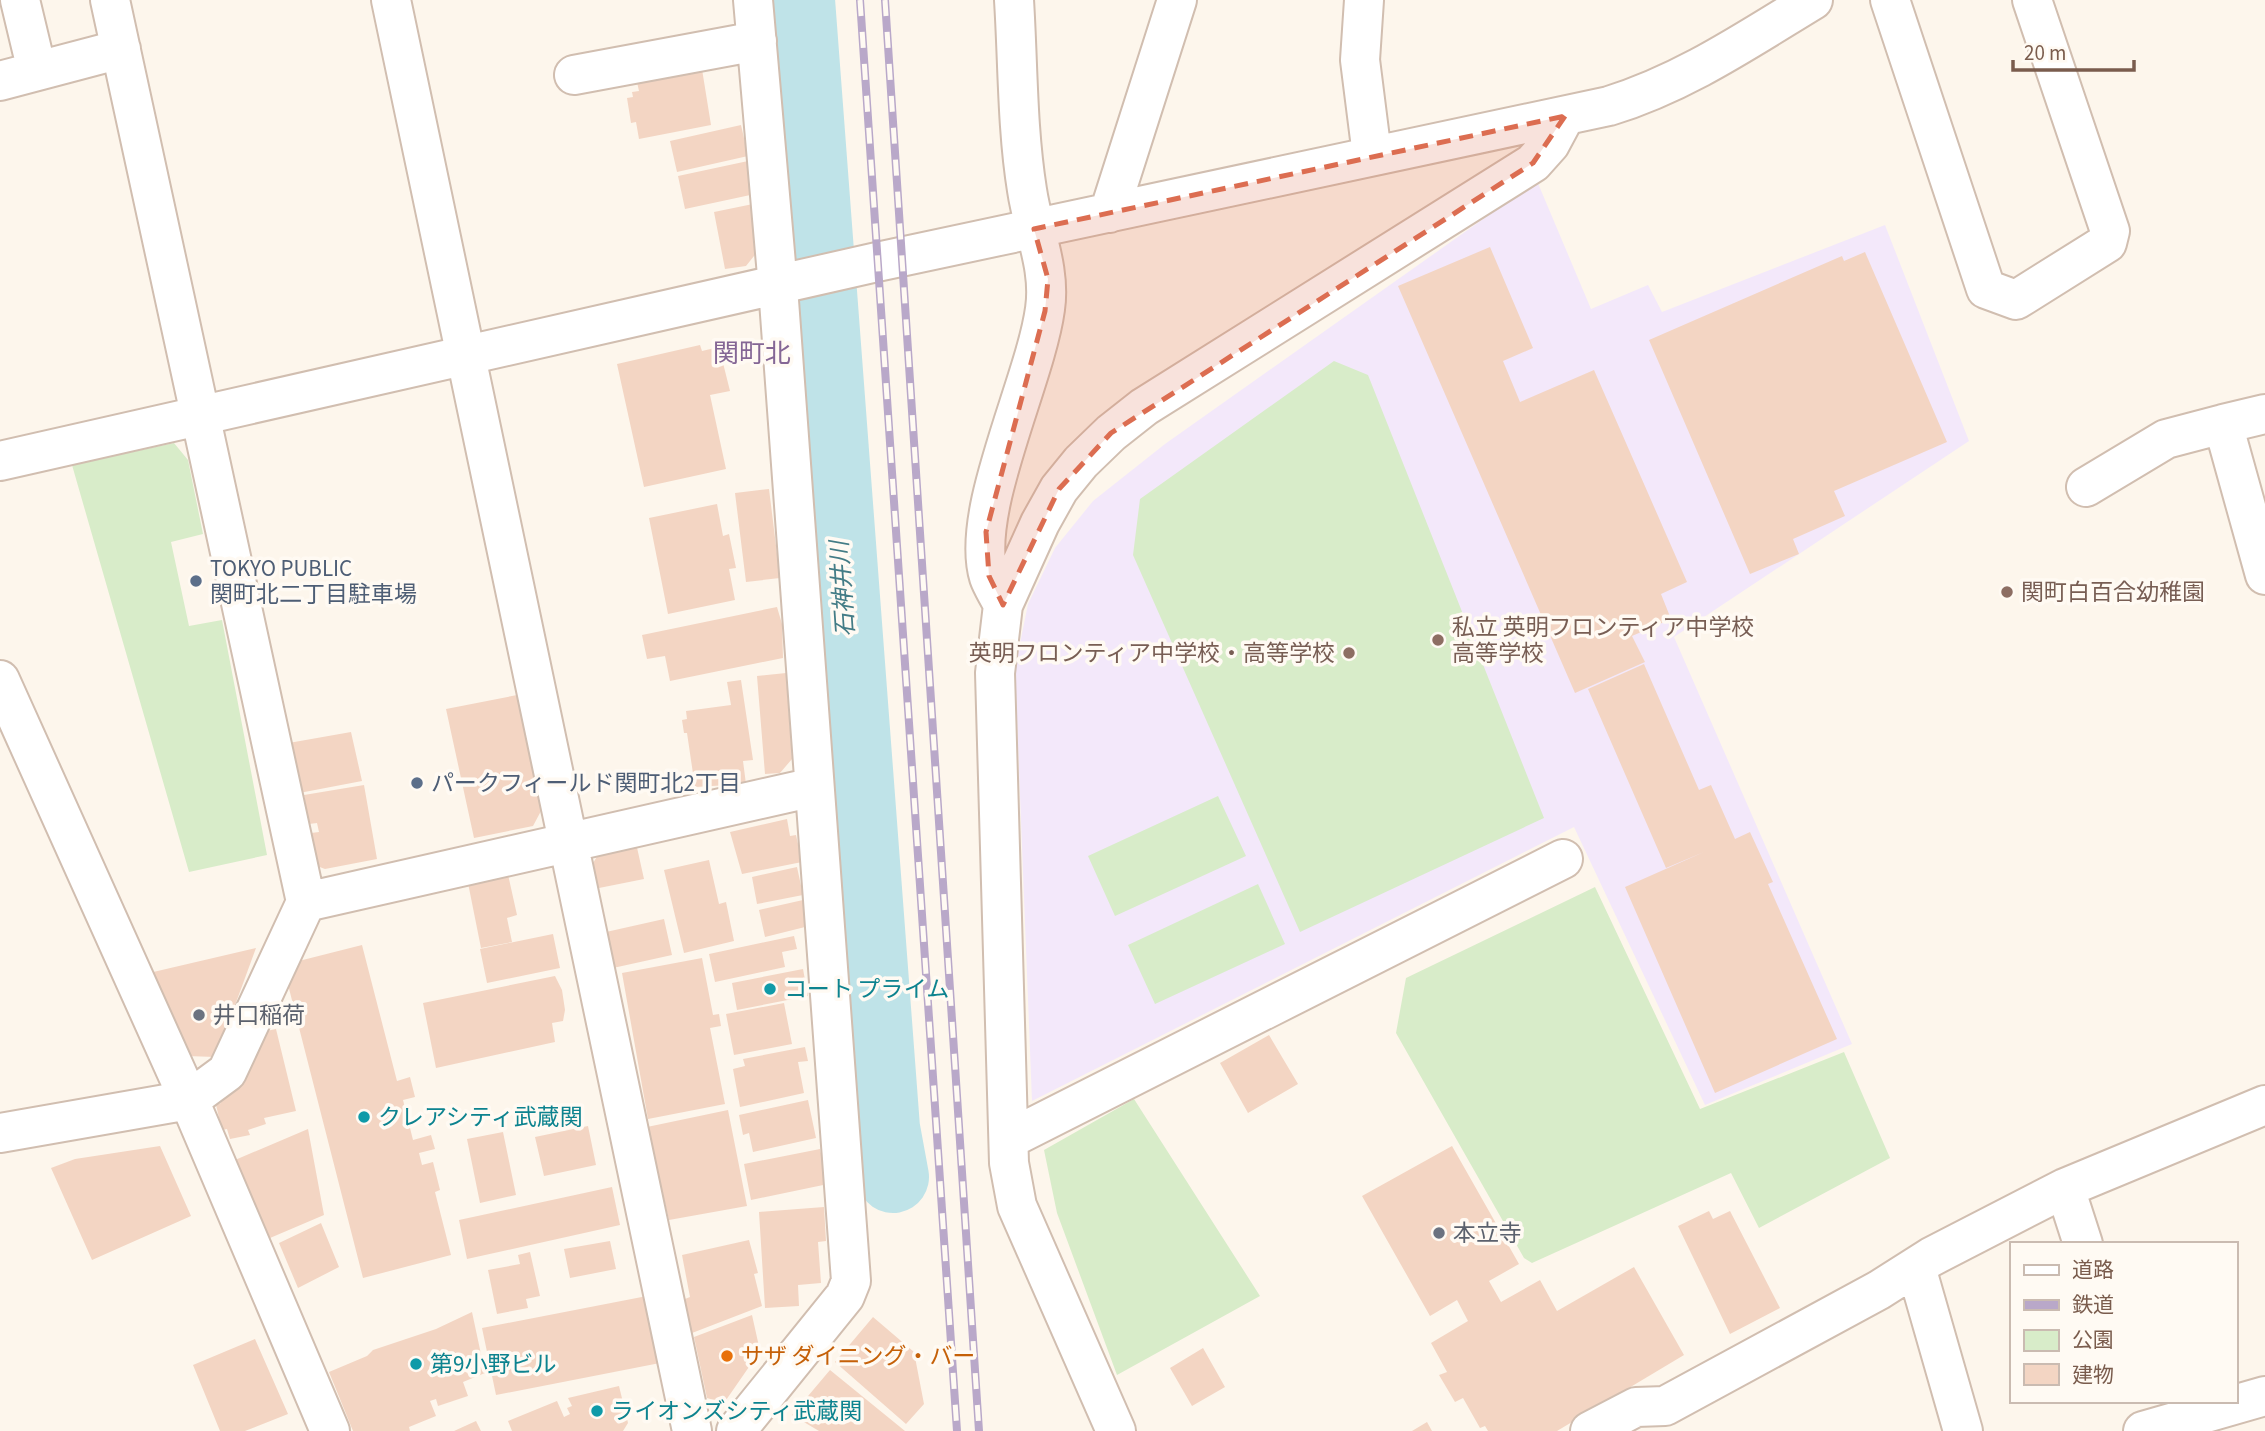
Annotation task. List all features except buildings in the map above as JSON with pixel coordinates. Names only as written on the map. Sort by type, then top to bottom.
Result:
[{"type":"street","points":[[20,0],[37,71]]},
{"type":"street","points":[[0,1133],[189,1100],[227,1072],[306,902],[110,0]]},
{"type":"street","points":[[391,0],[692,1431]]},
{"type":"street","points":[[736,1431],[845,1296],[851,1282],[814,787],[785,285],[753,0]]},
{"type":"street","points":[[1003,605],[989,576],[986,532],[998,475],[1031,375],[1045,311],[1048,279],[1026,187],[1014,0]]},
{"type":"street","points":[[1109,213],[1177,0]]},
{"type":"street","points":[[1364,0],[1360,60],[1372,155]]},
{"type":"street","points":[[0,461],[877,262],[1565,116],[1647,94],[1690,75],[1813,0]]},
{"type":"street","points":[[1890,0],[1986,289],[2016,300],[2107,243],[2110,231],[2032,0]]},
{"type":"street","points":[[574,75],[757,41]]},
{"type":"street","points":[[0,81],[121,49]]},
{"type":"street","points":[[1116,1431],[1017,1206],[1009,1163],[995,673],[1003,605],[1040,523],[1059,489],[1111,433],[1144,407],[1533,163],[1550,144],[1565,116]]},
{"type":"street","points":[[2086,487],[2166,439],[2265,414]]},
{"type":"street","points":[[2223,424],[2265,575]]},
{"type":"street","points":[[0,680],[189,1100],[330,1431]]},
{"type":"street","points":[[306,902],[814,787]]},
{"type":"street","points":[[1009,1139],[1563,859]]},
{"type":"street","points":[[1590,1431],[1636,1406],[1670,1418],[1916,1267],[2065,1188],[2265,1105]]},
{"type":"street","points":[[2065,1188],[2083,1242]]},
{"type":"street","points":[[1916,1267],[1964,1431]]},
{"type":"street","points":[[2143,1431],[2265,1396]]},
{"type":"street","points":[[2130,1403],[2137,1431]]},
{"type":"highlighted area","points":[[1565,116],[1533,163],[1111,433],[1059,489],[1003,605],[989,576],[986,532],[1045,311],[1048,279],[1034,229]]},
{"type":"shaded area","name":"英明フロンティア中学校・高等学校","points":[[1537,181],[1591,309],[1648,285],[1662,312],[1885,225],[1969,441],[1674,637],[1852,1044],[1705,1105],[1574,827],[1032,1101],[1015,668],[1028,604],[1055,548],[1093,501],[1165,444]]},
{"type":"green space","points":[[1334,361],[1368,375],[1544,818],[1300,932],[1133,555],[1140,499]]},
{"type":"green space","points":[[174,443],[188,460],[203,534],[171,542],[189,626],[222,620],[267,855],[189,872],[72,465]]},
{"type":"green space","points":[[1218,796],[1246,856],[1115,916],[1088,856]]},
{"type":"green space","points":[[1258,884],[1285,944],[1155,1004],[1128,945]]},
{"type":"green space","points":[[1595,887],[1700,1109],[1844,1052],[1890,1158],[1759,1228],[1731,1173],[1532,1263],[1524,1258],[1396,1033],[1406,978]]},
{"type":"green space","points":[[1134,1099],[1260,1296],[1117,1375],[1057,1213],[1044,1150]]},
{"type":"waterway","name":"石神井川","points":[[799,0],[884,1128],[893,1177]]},
{"type":"railway","points":[[860,0],[957,1431]]},
{"type":"railway","points":[[885,0],[979,1431]]},
{"type":"place","name":"TOKYO PUBLIC 関町北二丁目駐車場","points":[[196,581]]},
{"type":"place","name":"関町白百合幼稚園","points":[[2007,592]]},
{"type":"place","name":"私立 英明フロンティア中学校 高等学校","points":[[1438,640]]},
{"type":"place","name":"英明フロンティア中学校・高等学校","points":[[1349,653]]},
{"type":"place","name":"パークフィールド関町北2丁目","points":[[417,783]]},
{"type":"place","name":"コート プライム","points":[[770,989]]},
{"type":"place","name":"井口稲荷","points":[[199,1015]]},
{"type":"place","name":"クレアシティ武蔵関","points":[[364,1117]]},
{"type":"place","name":"本立寺","points":[[1439,1233]]},
{"type":"place","name":"サザ ダイニング・バー","points":[[727,1356]]},
{"type":"place","name":"第9小野ビル","points":[[416,1364]]},
{"type":"place","name":"ライオンズシティ武蔵関","points":[[597,1411]]},
{"type":"district","name":"関町北","points":[[752,353]]}]
